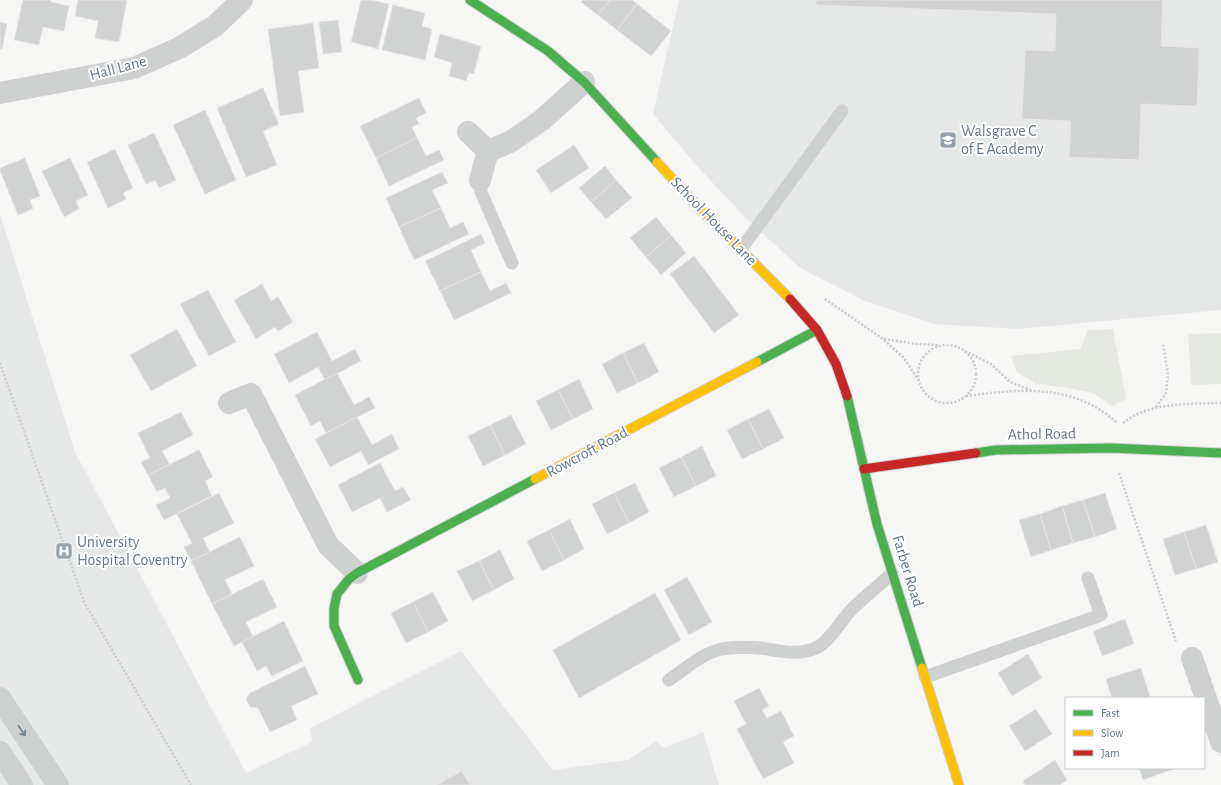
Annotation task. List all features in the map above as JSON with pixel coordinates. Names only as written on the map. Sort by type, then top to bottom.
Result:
[{"type":"street","name":"Hall Lane","points":[[0,93],[134,68],[178,48],[215,26],[242,0]]},
{"type":"street","name":"School House Lane","points":[[470,0],[548,51],[584,82],[705,214],[787,295],[817,330],[836,364]]},
{"type":"street","points":[[488,151],[510,142],[542,120],[584,82]]},
{"type":"street","points":[[468,132],[488,151]]},
{"type":"street","points":[[480,180],[488,151]]},
{"type":"street","name":"Rowcroft Road","points":[[358,680],[334,626],[334,608],[337,594],[349,579],[357,573],[817,330]]},
{"type":"street","name":"Farber Road","points":[[836,364],[850,405],[877,524],[959,785]]},
{"type":"street","points":[[229,403],[251,394],[328,545],[357,573]]},
{"type":"street","name":"Athol Road","points":[[864,469],[996,450],[1111,448],[1221,453]]},
{"type":"street","points":[[1192,658],[1221,742]]},
{"type":"street","points":[[0,698],[58,785]]},
{"type":"street","points":[[0,752],[22,785]]},
{"type":"lane","points":[[741,249],[842,111]]},
{"type":"lane","points":[[480,180],[481,192],[512,263]]},
{"type":"lane","points":[[669,680],[703,657],[720,650],[760,648],[783,652],[804,652],[818,647],[834,631],[851,610],[892,573]]},
{"type":"lane","points":[[925,677],[1101,615],[1088,578]]},
{"type":"path","points":[[823,298],[883,339],[904,358],[919,381]]},
{"type":"path","points":[[883,339],[917,344],[955,346],[961,348],[991,364],[1010,382],[1032,391]]},
{"type":"path","points":[[1156,408],[1166,393],[1168,375],[1163,343]]},
{"type":"path","points":[[944,345],[938,346],[925,355],[920,362],[918,374],[922,389],[934,400],[944,402],[958,400],[965,396],[972,388],[975,378],[975,369],[970,356],[961,348]]},
{"type":"path","points":[[0,363],[84,602],[190,785]]},
{"type":"path","points":[[965,396],[1008,390],[1048,392],[1083,400],[1105,412],[1120,425],[1130,417],[1165,405],[1221,403]]},
{"type":"path","points":[[1111,448],[1178,648],[1192,658]]},
{"type":"shaded area","name":"Walsgrave C of E Academy","points":[[679,0],[1221,0],[1221,310],[1018,329],[934,324],[865,301],[800,268],[744,216],[696,165],[653,114]]},
{"type":"shaded area","name":"University Hospital Coventry","points":[[0,214],[75,452],[246,773],[312,742],[310,728],[461,651],[553,770],[628,760],[656,741],[664,748],[703,732],[719,785],[0,785]]},
{"type":"shaded area","points":[[1113,329],[1126,399],[1112,406],[1093,393],[1036,384],[1017,372],[1011,356],[1080,349],[1088,330]]},
{"type":"shaded area","points":[[1221,333],[1221,384],[1191,385],[1188,334]]},
{"type":"building","points":[[23,0],[51,0],[51,2],[69,6],[64,31],[43,27],[39,45],[14,40]]},
{"type":"building","points":[[78,0],[127,0],[119,42],[95,38],[98,21],[75,16]]},
{"type":"building","points":[[361,0],[371,0],[389,4],[378,49],[351,42]]},
{"type":"building","points":[[583,0],[610,0],[598,15],[581,2]]},
{"type":"building","points":[[610,0],[632,0],[637,4],[617,30],[598,15]]},
{"type":"building","points":[[816,0],[1163,0],[1161,46],[1199,48],[1197,106],[1141,104],[1139,160],[1069,157],[1071,121],[1022,119],[1025,50],[1055,51],[1056,14],[816,5]]},
{"type":"building","points":[[637,4],[671,31],[651,56],[617,30]]},
{"type":"building","points":[[393,5],[425,13],[422,26],[432,29],[425,60],[382,50]]},
{"type":"building","points":[[338,20],[342,52],[323,54],[319,22]]},
{"type":"building","points":[[0,22],[7,24],[2,49],[0,49]]},
{"type":"building","points":[[313,23],[319,68],[298,71],[304,112],[280,116],[268,29]]},
{"type":"building","points":[[440,34],[481,46],[474,74],[469,73],[466,81],[449,76],[452,63],[434,57]]},
{"type":"building","points":[[263,88],[279,124],[263,131],[277,165],[246,177],[217,108]]},
{"type":"building","points":[[419,98],[426,113],[416,118],[419,124],[412,127],[417,138],[376,158],[360,126]]},
{"type":"building","points":[[205,110],[236,180],[205,194],[173,125]]},
{"type":"building","points":[[154,133],[176,180],[159,188],[155,180],[146,184],[128,145]]},
{"type":"building","points":[[417,138],[426,156],[439,150],[444,160],[389,186],[376,158]]},
{"type":"building","points":[[574,145],[589,168],[551,193],[536,170]]},
{"type":"building","points":[[115,149],[133,188],[123,193],[126,199],[108,208],[87,162]]},
{"type":"building","points":[[25,158],[40,196],[30,200],[33,209],[18,215],[0,168]]},
{"type":"building","points":[[70,158],[88,195],[76,201],[79,209],[64,217],[42,171]]},
{"type":"building","points":[[605,166],[616,180],[591,202],[579,188]]},
{"type":"building","points":[[442,172],[448,183],[432,190],[441,208],[399,227],[386,198]]},
{"type":"building","points":[[616,180],[632,198],[606,219],[591,202]]},
{"type":"building","points":[[441,208],[450,228],[463,222],[469,234],[414,260],[399,227]]},
{"type":"building","points":[[656,217],[671,235],[646,257],[630,238]]},
{"type":"building","points":[[481,234],[485,243],[471,250],[481,272],[440,291],[425,261]]},
{"type":"building","points":[[671,235],[686,253],[661,275],[646,257]]},
{"type":"building","points":[[694,256],[739,315],[714,333],[670,274]]},
{"type":"building","points":[[481,272],[490,291],[506,283],[511,293],[454,320],[440,291]]},
{"type":"building","points":[[262,284],[271,301],[278,297],[293,322],[278,331],[275,327],[256,339],[234,300]]},
{"type":"building","points":[[208,290],[236,342],[209,356],[180,304]]},
{"type":"building","points":[[177,329],[197,366],[151,391],[130,355]]},
{"type":"building","points":[[317,332],[332,361],[355,349],[361,361],[325,380],[318,367],[289,383],[274,354]]},
{"type":"building","points":[[644,343],[659,372],[638,383],[623,353]]},
{"type":"building","points":[[623,353],[638,383],[617,393],[602,364]]},
{"type":"building","points":[[337,373],[354,405],[369,397],[375,408],[326,433],[320,421],[311,426],[295,395]]},
{"type":"building","points":[[579,379],[593,409],[573,419],[558,390]]},
{"type":"building","points":[[558,390],[573,419],[551,430],[536,401]]},
{"type":"building","points":[[769,409],[784,438],[763,449],[748,419]]},
{"type":"building","points":[[181,412],[193,435],[162,451],[170,465],[148,475],[141,462],[150,458],[138,433]]},
{"type":"building","points":[[511,415],[526,444],[505,455],[490,425]]},
{"type":"building","points":[[357,417],[372,445],[392,434],[399,449],[368,465],[361,451],[330,467],[315,439]]},
{"type":"building","points":[[748,419],[763,449],[742,459],[727,430]]},
{"type":"building","points":[[490,425],[505,455],[483,466],[468,436]]},
{"type":"building","points":[[702,446],[716,476],[696,486],[681,457]]},
{"type":"building","points":[[199,450],[213,477],[205,481],[212,496],[164,520],[156,505],[170,498],[165,488],[157,492],[148,475]]},
{"type":"building","points":[[681,457],[696,486],[674,497],[659,468]]},
{"type":"building","points":[[380,463],[395,491],[403,487],[411,500],[387,512],[380,498],[352,512],[338,485]]},
{"type":"building","points":[[635,483],[649,512],[629,523],[614,493]]},
{"type":"building","points":[[219,493],[234,523],[203,538],[210,552],[191,561],[184,547],[192,543],[177,514]]},
{"type":"building","points":[[614,493],[629,523],[607,534],[592,504]]},
{"type":"building","points":[[1105,493],[1117,529],[1095,537],[1083,500]]},
{"type":"building","points":[[1083,500],[1095,537],[1073,543],[1062,506]]},
{"type":"building","points":[[1062,506],[1073,543],[1051,550],[1040,514]]},
{"type":"building","points":[[1040,514],[1051,550],[1031,557],[1019,520]]},
{"type":"building","points":[[570,519],[584,549],[564,560],[549,530]]},
{"type":"building","points":[[1206,525],[1218,562],[1196,569],[1184,532]]},
{"type":"building","points":[[549,530],[564,560],[542,571],[527,541]]},
{"type":"building","points":[[1184,532],[1196,569],[1175,575],[1163,539]]},
{"type":"building","points":[[240,537],[254,566],[225,580],[232,594],[212,604],[191,561]]},
{"type":"building","points":[[500,550],[514,579],[494,590],[479,561]]},
{"type":"building","points":[[479,561],[494,590],[472,601],[457,571]]},
{"type":"building","points":[[687,577],[712,622],[689,635],[664,590]]},
{"type":"building","points":[[263,579],[277,607],[246,622],[253,637],[234,646],[212,604]]},
{"type":"building","points":[[433,592],[448,621],[428,632],[413,602]]},
{"type":"building","points":[[655,593],[681,640],[579,698],[553,650]]},
{"type":"building","points":[[413,602],[428,632],[406,643],[391,613]]},
{"type":"building","points":[[1125,619],[1134,644],[1102,656],[1093,631]]},
{"type":"building","points":[[284,621],[303,661],[272,676],[266,666],[257,671],[242,642]]},
{"type":"building","points":[[1028,654],[1042,678],[1012,696],[998,673]]},
{"type":"building","points":[[305,666],[318,694],[291,706],[297,720],[270,732],[258,708],[250,707],[246,699],[250,693]]},
{"type":"building","points":[[1141,668],[1150,697],[1112,697],[1106,679]]},
{"type":"building","points":[[759,688],[769,706],[762,710],[767,718],[781,711],[794,736],[783,742],[794,763],[763,779],[737,729],[746,724],[734,701]]},
{"type":"building","points":[[1036,709],[1052,734],[1025,751],[1009,726]]},
{"type":"building","points":[[1055,760],[1067,780],[1060,785],[1025,785],[1023,781]]},
{"type":"building","points":[[1139,769],[1174,769],[1143,780]]},
{"type":"building","points":[[462,771],[470,785],[436,785]]},
{"type":"traffic: fast","points":[[470,0],[548,51],[584,82],[657,162]]},
{"type":"traffic: fast","points":[[757,362],[817,330]]},
{"type":"traffic: fast","points":[[847,396],[877,524],[922,668]]},
{"type":"traffic: fast","points":[[976,453],[996,450],[1111,448],[1221,453]]},
{"type":"traffic: fast","points":[[358,680],[334,626],[334,608],[337,594],[349,579],[357,573],[535,479]]},
{"type":"traffic: slow","points":[[657,162],[705,214],[790,299]]},
{"type":"traffic: slow","points":[[535,479],[757,362]]},
{"type":"traffic: slow","points":[[922,668],[959,785]]},
{"type":"traffic: jam","points":[[790,299],[817,330],[836,364],[847,396]]},
{"type":"traffic: jam","points":[[864,469],[976,453]]},
{"type":"place","name":"Walsgrave C of E Academy","points":[[948,140]]},
{"type":"place","name":"University Hospital Coventry","points":[[64,551]]}]
